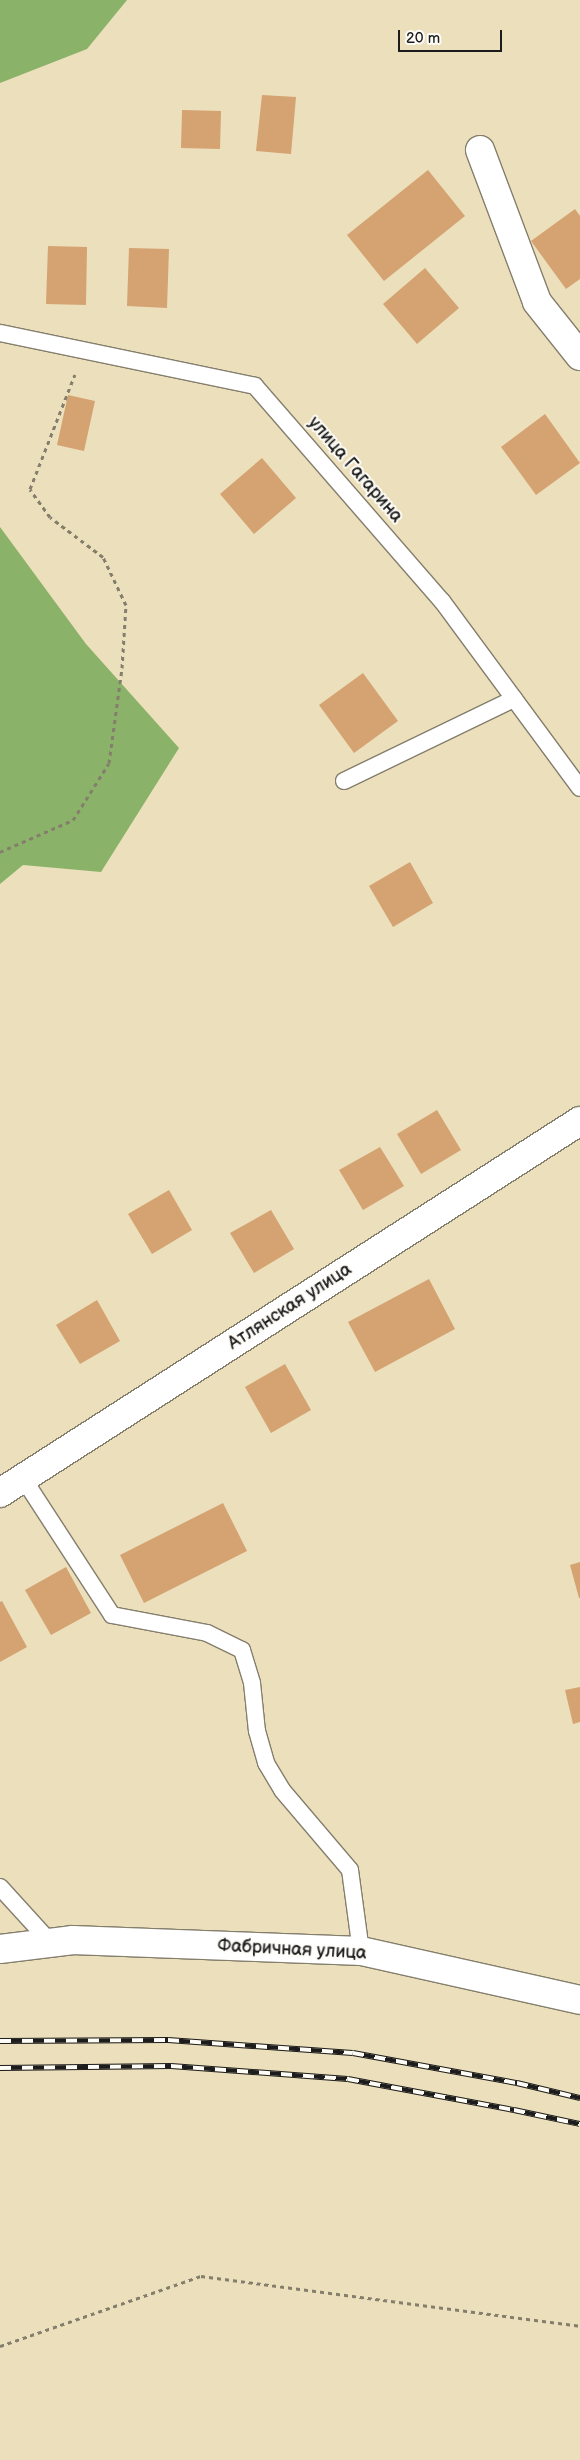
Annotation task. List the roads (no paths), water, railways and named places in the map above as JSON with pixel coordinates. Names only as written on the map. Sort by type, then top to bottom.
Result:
[{"type":"street","points":[[480,150],[537,302],[580,356]]},
{"type":"street","name":"Атлянская улица","points":[[0,1493],[580,1121]]},
{"type":"street","name":"Фабричная улица","points":[[0,1949],[74,1940],[361,1951],[580,2000]]},
{"type":"lane","name":"улица Гагарина","points":[[0,333],[255,386],[442,601],[580,788]]},
{"type":"lane","points":[[344,781],[514,699]]},
{"type":"lane","points":[[23,1478],[112,1615],[207,1633],[242,1650],[252,1683],[257,1730],[266,1763],[282,1790],[350,1870],[361,1951]]},
{"type":"lane","points":[[0,1887],[50,1942]]},
{"type":"railway","points":[[0,2041],[168,2040],[353,2053],[517,2083],[580,2098]]},
{"type":"railway","points":[[0,2068],[171,2066],[348,2079],[580,2124]]}]
